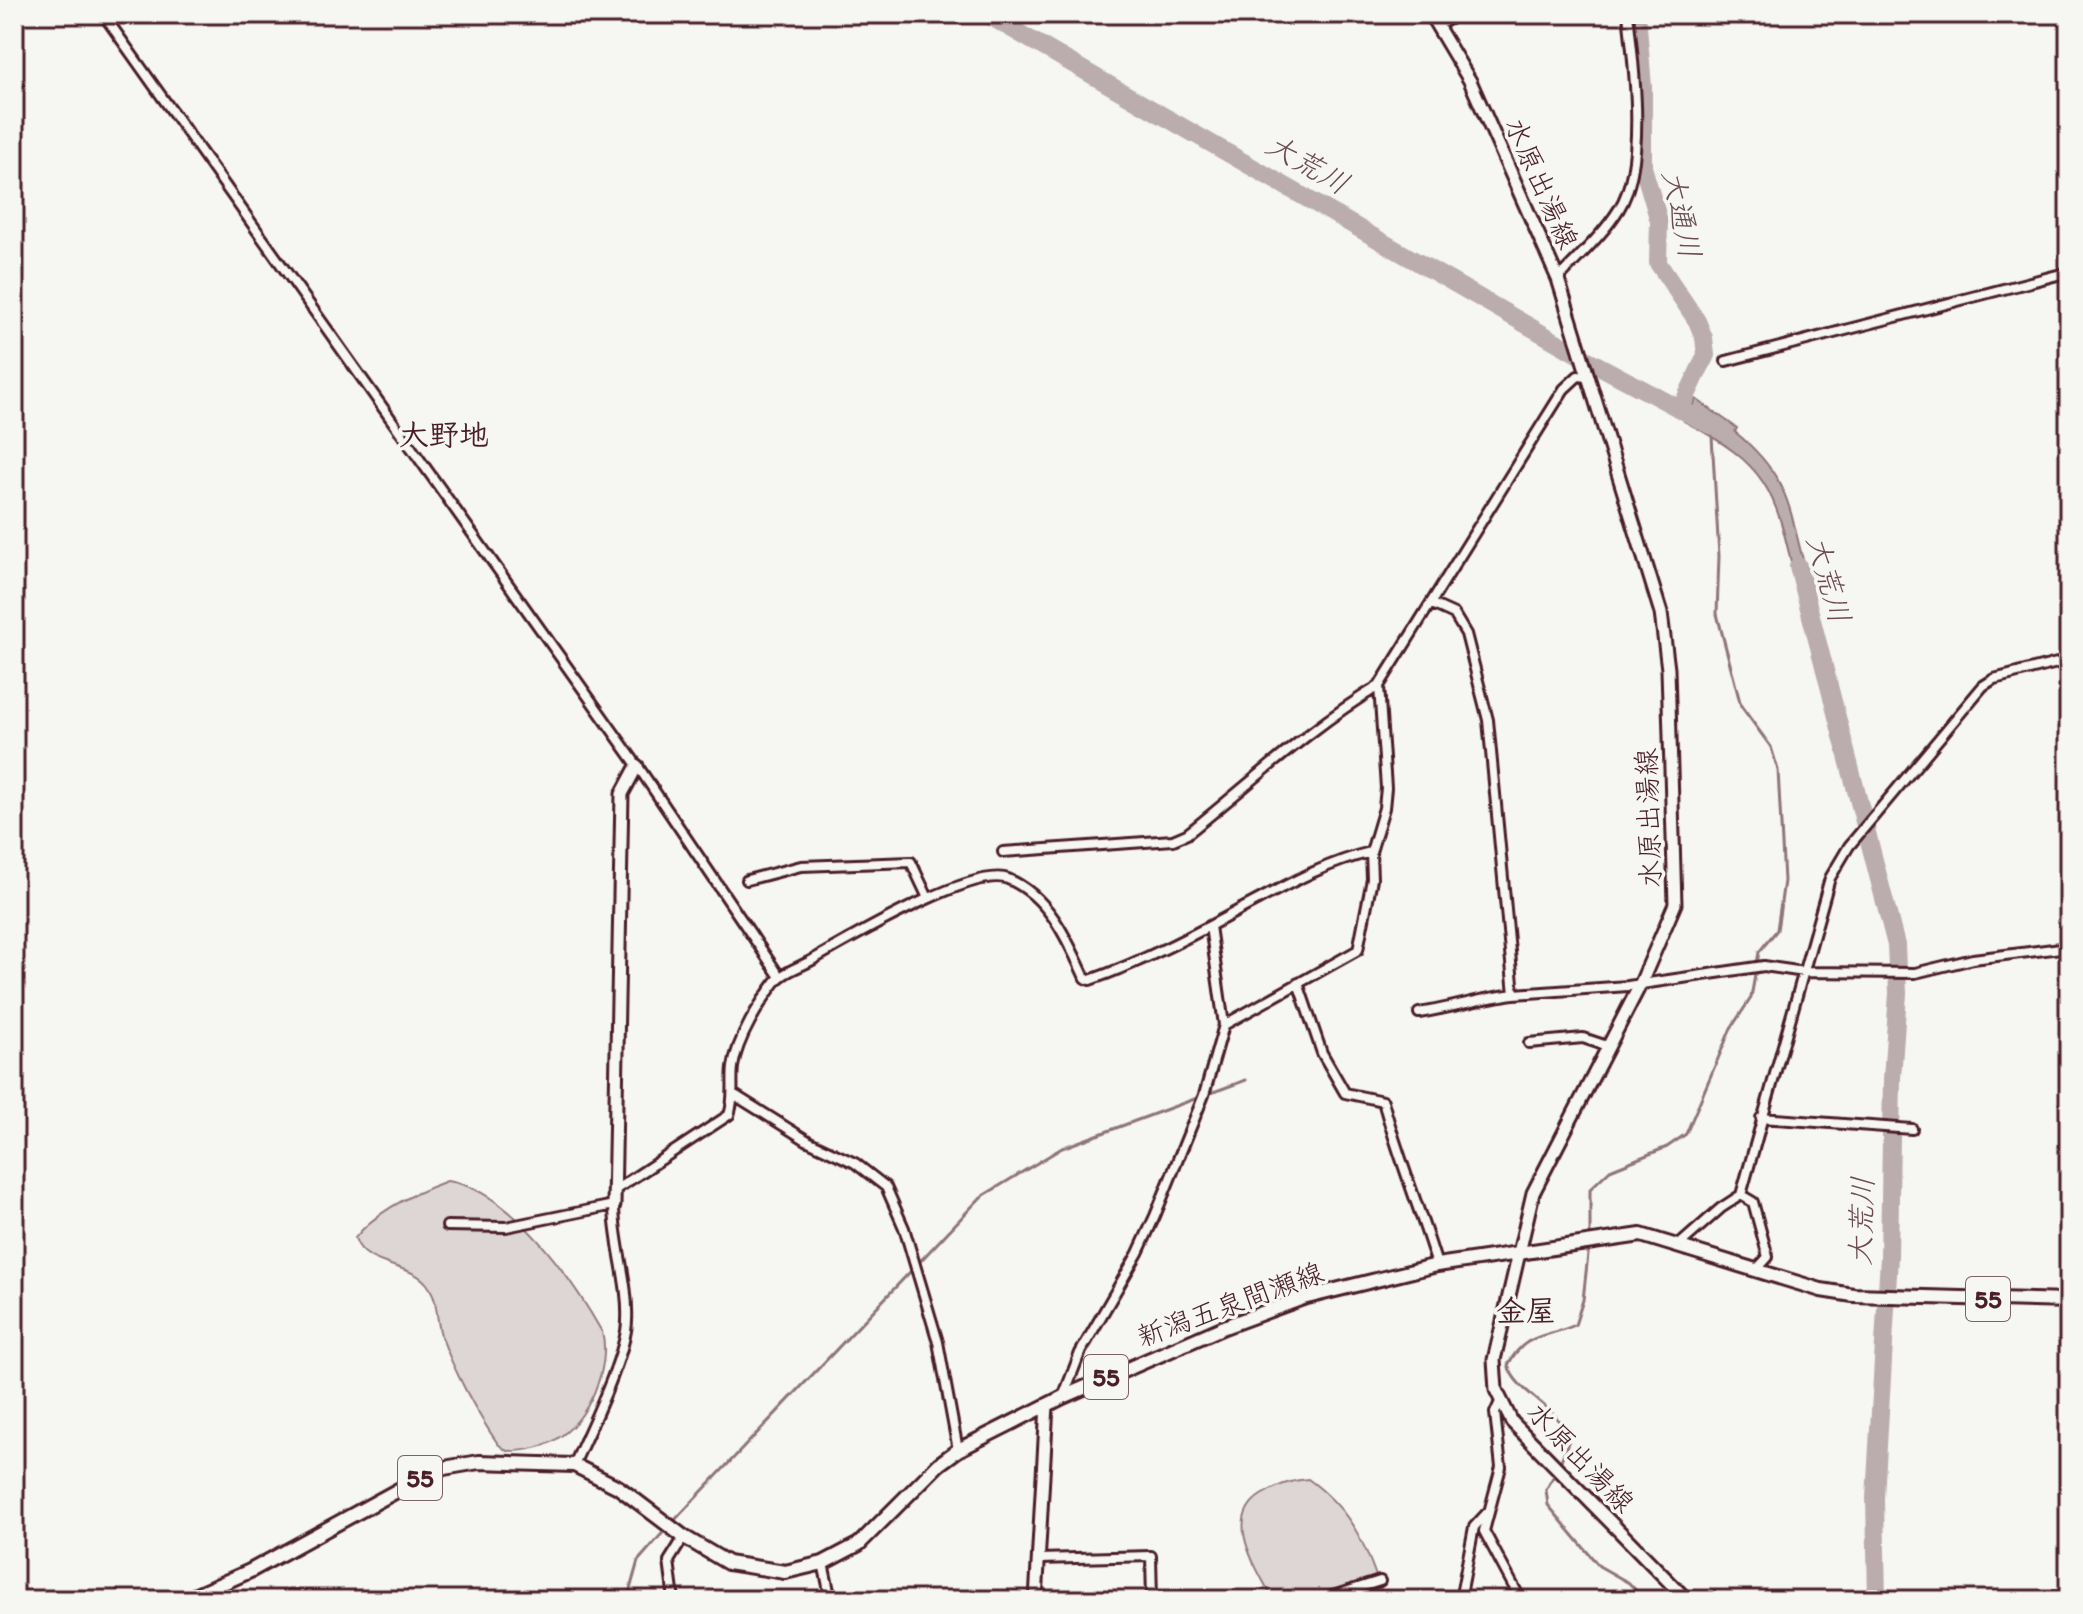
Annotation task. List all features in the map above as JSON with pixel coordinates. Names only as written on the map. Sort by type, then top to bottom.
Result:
[{"type":"main road","points":[[1433,19],[1456,14]]},
{"type":"main road","name":"水原出湯線","points":[[1433,19],[1470,81],[1558,279],[1661,613],[1665,643],[1675,904],[1641,983],[1533,1193],[1494,1360],[1500,1402],[1512,1422],[1687,1600]]},
{"type":"main road","points":[[614,1205],[622,794],[637,766]]},
{"type":"main road","name":"新潟五泉間瀬線","points":[[185,1600],[250,1571],[444,1468],[506,1462],[574,1465],[618,1487],[684,1537],[728,1563],[769,1572],[823,1563],[859,1544],[939,1464],[958,1450],[1063,1397],[1182,1344],[1303,1298],[1437,1265],[1593,1240],[1641,1235],[1821,1290],[1853,1295],[2069,1301]]},
{"type":"main road","points":[[1036,1600],[1047,1405]]},
{"type":"street","points":[[103,14],[637,766],[780,977]]},
{"type":"street","points":[[1558,279],[1609,223],[1629,188],[1636,97],[1628,14]]},
{"type":"street","points":[[1726,361],[2069,272]]},
{"type":"street","points":[[1003,852],[1173,840],[1187,834],[1337,711],[1379,686],[1564,389],[1585,372]]},
{"type":"street","points":[[1432,604],[1454,614],[1466,634],[1488,720],[1514,994]]},
{"type":"street","points":[[1679,1245],[1721,1208],[1741,1195],[1830,878],[1849,846],[1983,686],[1994,679],[2069,660]]},
{"type":"street","points":[[1224,1025],[1358,950],[1372,879],[1371,852],[1384,808],[1386,788],[1385,736],[1379,686]]},
{"type":"street","points":[[615,1190],[729,1115],[736,1054],[764,999],[780,977],[928,898],[981,880],[1005,877],[1043,905],[1065,936],[1085,978],[1090,980],[1210,926],[1343,858],[1371,852]]},
{"type":"street","points":[[747,880],[801,866],[911,862],[928,898]]},
{"type":"street","points":[[1063,1397],[1087,1340],[1138,1253],[1203,1098],[1224,1025],[1210,926]]},
{"type":"street","points":[[1419,1013],[1450,1008],[1476,998],[1641,983],[1749,967],[1885,975],[1915,973],[1973,959],[2069,947]]},
{"type":"street","points":[[1298,983],[1322,1053],[1345,1093],[1383,1101],[1399,1160],[1414,1188],[1437,1265]]},
{"type":"street","points":[[1529,1043],[1583,1038],[1607,1046]]},
{"type":"street","points":[[733,1094],[808,1141],[855,1163],[886,1187],[904,1228],[938,1342],[958,1450]]},
{"type":"street","points":[[1761,1118],[1912,1129]]},
{"type":"street","points":[[1741,1195],[1753,1202],[1768,1257],[1757,1269]]},
{"type":"street","points":[[447,1226],[506,1227],[614,1205],[614,1238],[622,1266],[627,1320],[574,1465]]},
{"type":"street","points":[[1500,1402],[1495,1413],[1501,1467],[1484,1531],[1521,1600]]},
{"type":"street","points":[[1460,1600],[1474,1527],[1488,1512]]},
{"type":"street","points":[[674,1600],[669,1561],[684,1537]]},
{"type":"street","points":[[1039,1559],[1151,1556],[1152,1600]]},
{"type":"street","points":[[823,1563],[831,1600]]},
{"type":"street","points":[[1320,1600],[1380,1581]]},
{"type":"shaded area","points":[[1696,399],[1737,428],[1735,432],[1771,469],[1788,504],[1812,589],[1798,591],[1783,531],[1767,488],[1737,454],[1684,421]]},
{"type":"shaded area","points":[[447,1181],[471,1188],[516,1218],[557,1263],[602,1332],[604,1346],[600,1377],[587,1407],[567,1431],[544,1446],[507,1451],[498,1444],[452,1363],[441,1335],[429,1287],[412,1273],[369,1256],[355,1238],[374,1219],[397,1204]]},
{"type":"shaded area","points":[[1308,1479],[1337,1504],[1357,1532],[1384,1600],[1273,1600],[1252,1560],[1244,1531],[1244,1518],[1250,1505],[1261,1495],[1284,1484]]},
{"type":"waterway","name":"大荒川","points":[[986,14],[1586,359],[1710,425]]},
{"type":"waterway","name":"大通川","points":[[1637,14],[1643,87],[1643,167],[1659,221],[1658,263],[1697,321],[1704,338],[1706,355],[1680,410]]},
{"type":"waterway","points":[[1590,1237],[1590,1189],[1610,1170],[1667,1147],[1686,1134],[1731,1028],[1751,998],[1759,952],[1777,930],[1784,881],[1778,770],[1771,747],[1741,706],[1717,614],[1719,556],[1712,436]]},
{"type":"waterway","name":"大荒川","points":[[1798,566],[1896,945],[1898,993],[1892,1079],[1889,1257],[1875,1498],[1877,1600]]},
{"type":"waterway","points":[[672,1523],[981,1197],[1062,1148],[1246,1080]]},
{"type":"waterway","points":[[1560,1463],[1569,1440],[1563,1427],[1520,1384],[1508,1365],[1529,1341],[1575,1325],[1583,1300],[1589,1245]]},
{"type":"waterway","points":[[1557,1470],[1546,1490],[1548,1505],[1599,1566],[1629,1583],[1645,1600]]},
{"type":"waterway","points":[[627,1600],[638,1561],[667,1528]]},
{"type":"district","name":"大野地","points":[[444,434]]},
{"type":"district","name":"金屋","points":[[1526,1310]]}]
